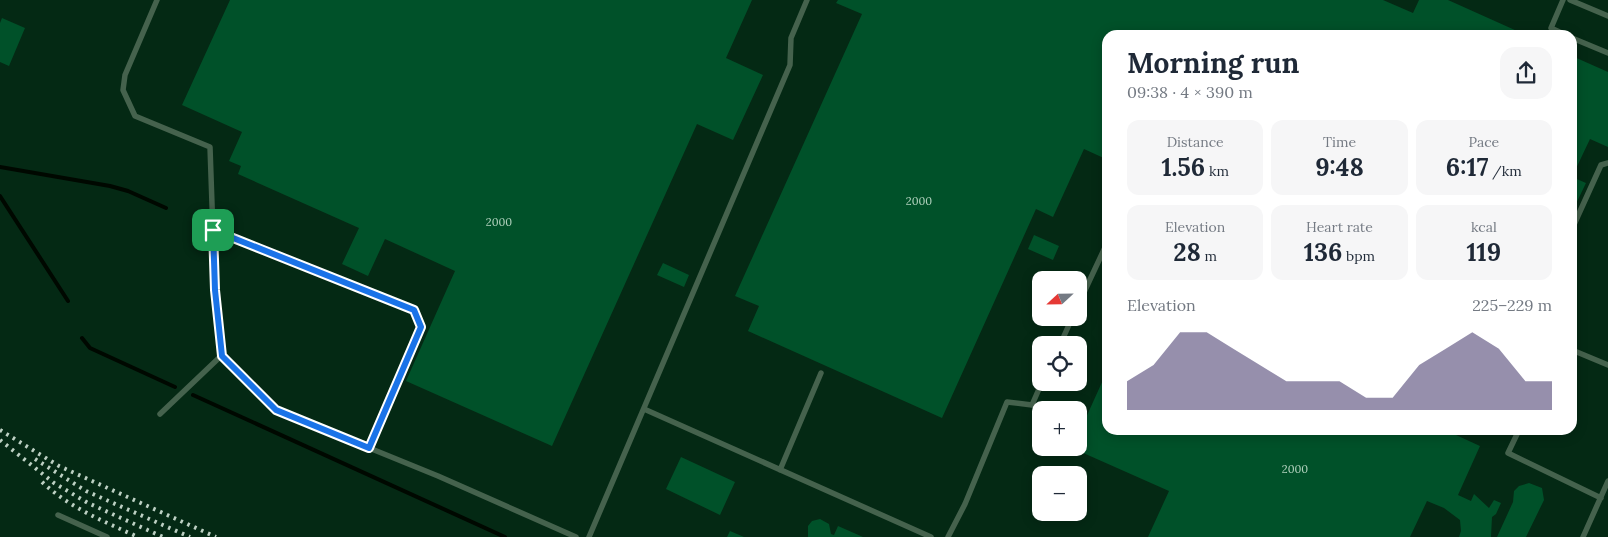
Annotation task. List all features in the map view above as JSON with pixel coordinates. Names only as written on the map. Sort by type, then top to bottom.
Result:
[{"type":"lane","points":[[157,0],[125,75],[123,90],[135,116],[210,147],[215,290],[222,356],[276,410],[438,476],[576,537]]},
{"type":"lane","points":[[589,537],[790,65],[791,38],[807,0]]},
{"type":"lane","points":[[1555,30],[1551,28],[1563,0]]},
{"type":"lane","points":[[1570,0],[1608,16]]},
{"type":"lane","points":[[1577,40],[1608,53]]},
{"type":"lane","points":[[1577,218],[1601,165],[1608,163]]},
{"type":"lane","points":[[213,230],[414,310],[421,327],[369,448]]},
{"type":"lane","points":[[1088,284],[1102,254]]},
{"type":"lane","points":[[1577,352],[1608,365]]},
{"type":"lane","points":[[160,414],[222,356]]},
{"type":"lane","points":[[780,470],[821,373]]},
{"type":"lane","points":[[948,537],[965,504],[1006,402],[1032,404],[1038,391]]},
{"type":"lane","points":[[644,409],[931,537]]},
{"type":"lane","points":[[1517,435],[1508,453],[1600,498]]},
{"type":"lane","points":[[1583,537],[1608,481]]},
{"type":"lane","points":[[58,515],[107,537]]},
{"type":"shaded area","points":[[0,0],[1608,0],[1608,537],[0,537]]},
{"type":"building","points":[[230,0],[752,0],[726,58],[763,75],[733,140],[697,124],[552,446],[406,381],[455,271],[385,239],[368,276],[342,264],[359,228],[238,174],[241,166],[229,161],[242,132],[182,105]]},
{"type":"building","points":[[838,0],[1383,0],[1413,13],[1419,0],[1448,0],[1515,30],[1102,30],[1102,157],[1084,149],[1053,217],[1036,209],[942,418],[748,331],[759,306],[735,296],[862,14],[836,3]]},
{"type":"building","points":[[2,18],[25,28],[9,66],[0,62],[0,23]]},
{"type":"building","points":[[1577,58],[1608,72],[1608,147],[1590,139],[1577,166]]},
{"type":"building","points":[[1577,179],[1586,183],[1577,202]]},
{"type":"building","points":[[1034,235],[1059,246],[1053,260],[1028,249]]},
{"type":"building","points":[[663,263],[689,275],[684,287],[657,275]]},
{"type":"building","points":[[1102,382],[1102,435],[1456,435],[1480,446],[1458,495],[1471,501],[1474,494],[1489,508],[1494,500],[1501,503],[1496,514],[1492,517],[1491,537],[1459,537],[1461,531],[1460,520],[1444,508],[1427,501],[1410,537],[1148,537],[1169,491],[1087,455],[1087,415]]},
{"type":"building","points":[[681,457],[735,482],[720,515],[666,489]]},
{"type":"building","points":[[1529,483],[1542,488],[1544,500],[1526,537],[1497,537],[1513,502],[1514,491],[1519,486]]},
{"type":"building","points":[[820,519],[829,524],[831,534],[834,535],[838,526],[863,537],[808,537],[808,526],[812,521]]},
{"type":"building","points":[[730,531],[744,537],[727,537]]},
{"type":"waterway","points":[[0,167],[110,186],[128,191],[166,208]]},
{"type":"waterway","points":[[0,196],[68,301]]},
{"type":"waterway","points":[[82,338],[90,348],[175,387]]},
{"type":"waterway","points":[[193,395],[505,537]]},
{"type":"railway","points":[[0,430],[59,466],[216,537]]},
{"type":"railway","points":[[0,440],[54,483],[88,503],[163,537]]},
{"type":"railway","points":[[35,459],[86,491],[190,537]]},
{"type":"railway","points":[[42,482],[75,507],[138,537]]},
{"type":"route","points":[[213,230],[414,310],[421,327],[369,448],[276,410],[222,356],[215,290],[213,230]]}]
